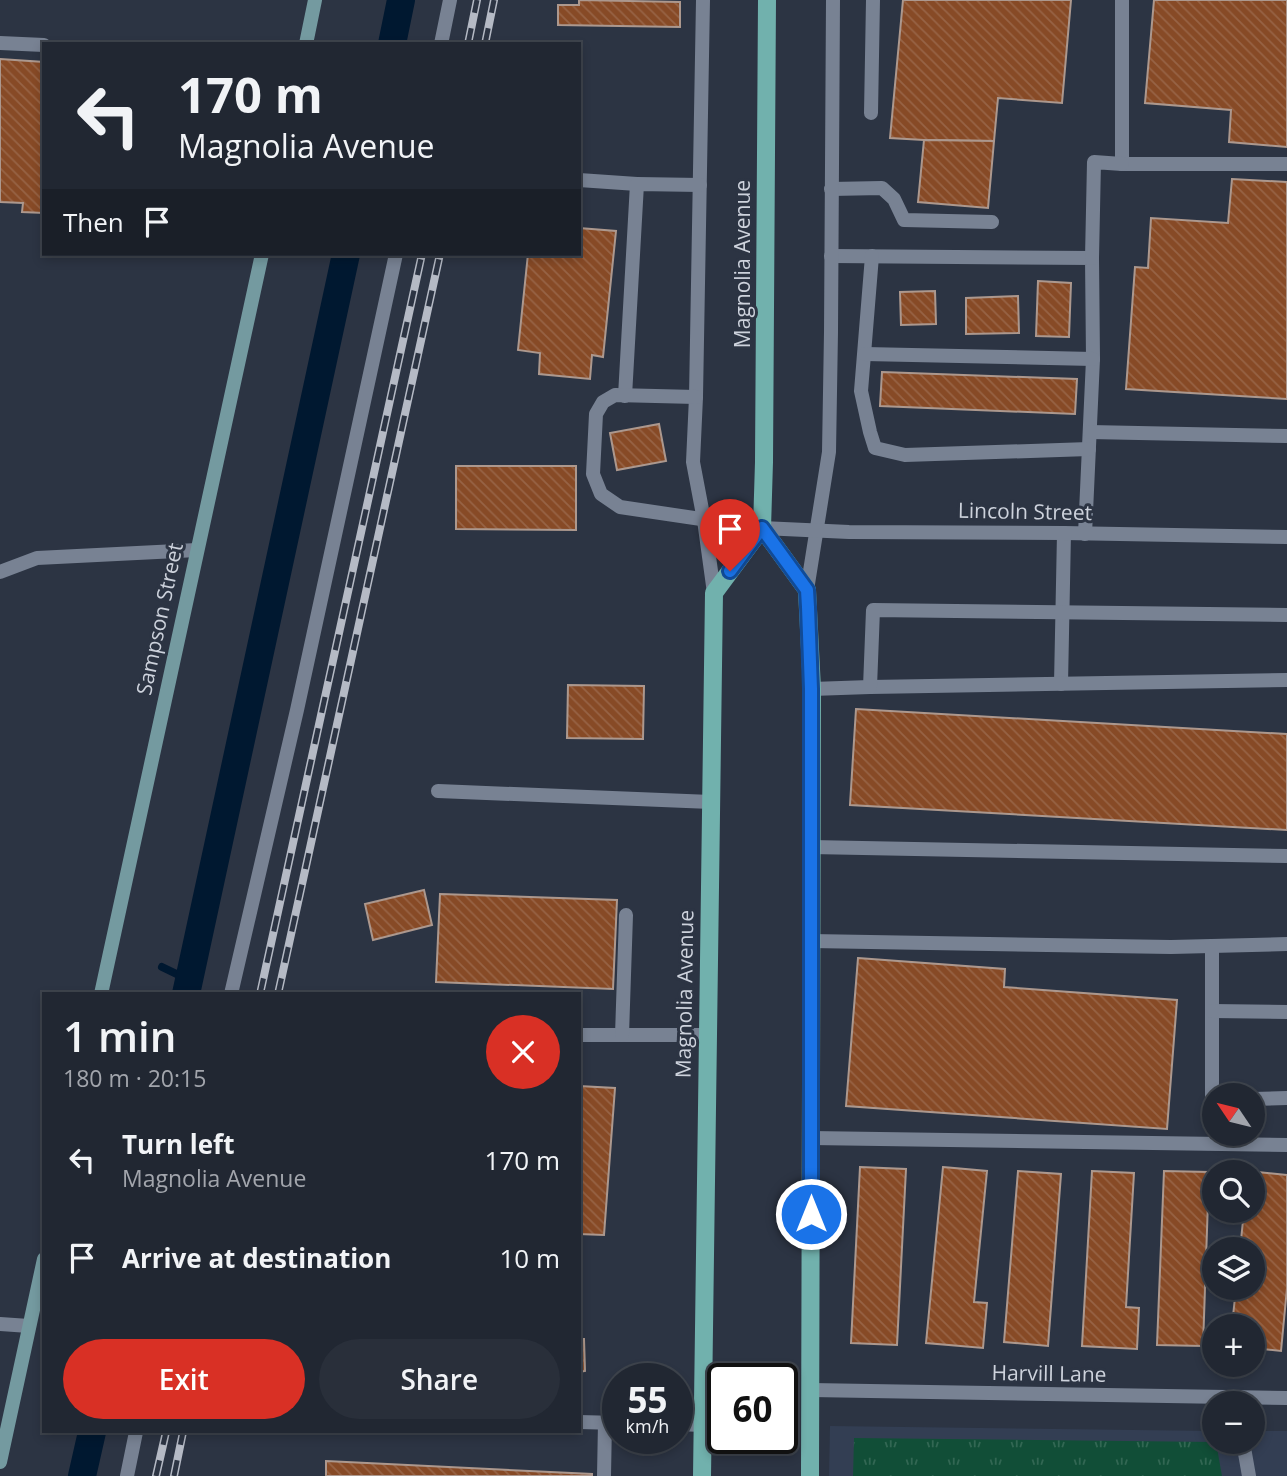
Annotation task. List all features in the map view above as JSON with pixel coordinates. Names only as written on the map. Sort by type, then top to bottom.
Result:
[{"type":"main road","name":"Magnolia Avenue","points":[[762,528],[767,0]]},
{"type":"main road","points":[[713,593],[762,528],[807,590],[811,689],[810,1476]]},
{"type":"main road","name":"Magnolia Avenue","points":[[702,1476],[713,593]]},
{"type":"street","points":[[306,42],[315,0]]},
{"type":"street","points":[[440,42],[450,0]]},
{"type":"street","points":[[703,0],[694,462],[713,593]]},
{"type":"street","points":[[807,590],[829,452],[833,0]]},
{"type":"street","points":[[871,113],[873,0]]},
{"type":"street","points":[[1122,0],[1122,164]]},
{"type":"street","points":[[0,43],[42,45]]},
{"type":"street","points":[[1085,534],[1093,359],[1094,162],[1287,164]]},
{"type":"street","points":[[581,180],[700,185]]},
{"type":"street","points":[[637,184],[625,396],[696,397]]},
{"type":"street","points":[[831,189],[882,188],[894,199],[904,219],[992,222]]},
{"type":"street","name":"Sampson Street","points":[[101,992],[262,256]]},
{"type":"street","points":[[231,992],[297,710],[396,256]]},
{"type":"street","points":[[831,256],[1092,258]]},
{"type":"street","points":[[873,257],[861,391],[875,448],[905,456],[1089,449]]},
{"type":"street","points":[[865,354],[1093,359]]},
{"type":"street","name":"Lincoln Street","points":[[625,396],[615,395],[603,402],[596,414],[593,474],[601,494],[620,507],[762,528],[1287,537]]},
{"type":"street","points":[[1090,432],[1287,436]]},
{"type":"street","points":[[1061,684],[1064,533]]},
{"type":"street","points":[[0,572],[37,558],[197,550]]},
{"type":"street","points":[[870,687],[873,610],[1287,615]]},
{"type":"street","points":[[811,689],[1287,680]]},
{"type":"street","points":[[438,792],[711,802]]},
{"type":"street","points":[[811,847],[1287,856]]},
{"type":"street","points":[[622,1035],[626,915]]},
{"type":"street","points":[[811,941],[1171,947],[1287,944]]},
{"type":"street","points":[[1212,946],[1212,1083]]},
{"type":"street","points":[[1212,1012],[1287,1012]]},
{"type":"street","points":[[581,1035],[708,1035]]},
{"type":"street","points":[[1265,1098],[1287,1098]]},
{"type":"street","points":[[811,1138],[1287,1145]]},
{"type":"street","points":[[0,1462],[42,1268]]},
{"type":"street","points":[[0,1324],[29,1326]]},
{"type":"street","name":"Harvill Lane","points":[[811,1390],[1202,1400]]},
{"type":"street","name":"Harvill Lane","points":[[1265,1399],[1287,1398]]},
{"type":"street","points":[[581,1422],[602,1422]]},
{"type":"street","points":[[693,1425],[702,1425]]},
{"type":"street","points":[[127,1476],[136,1433]]},
{"type":"street","points":[[604,1476],[607,1454]]},
{"type":"street","points":[[1245,1454],[1249,1476]]},
{"type":"shaded area","points":[[830,1426],[1202,1431],[1202,1454],[1265,1454],[1265,1431],[1287,1431],[1287,1476],[829,1476]]},
{"type":"green space","points":[[854,1438],[1202,1442],[1202,1454],[1218,1454],[1222,1476],[853,1476]]},
{"type":"building","points":[[579,0],[680,2],[680,27],[558,25],[558,5],[579,5]]},
{"type":"building","points":[[903,0],[1071,0],[1062,103],[998,98],[994,141],[890,138]]},
{"type":"building","points":[[1154,0],[1287,0],[1287,147],[1229,142],[1231,110],[1145,103]]},
{"type":"building","points":[[0,59],[42,62],[42,213],[22,212],[23,203],[0,202]]},
{"type":"building","points":[[924,140],[994,141],[988,208],[918,202]]},
{"type":"building","points":[[1232,179],[1287,182],[1287,399],[1126,389],[1135,267],[1148,268],[1151,218],[1228,223]]},
{"type":"building","points":[[581,228],[616,231],[603,357],[592,355],[590,379],[539,374],[540,353],[518,350],[528,256],[581,256]]},
{"type":"building","points":[[1038,281],[1071,283],[1069,337],[1036,336]]},
{"type":"building","points":[[935,291],[936,324],[901,325],[900,292]]},
{"type":"building","points":[[1018,296],[1019,333],[966,334],[966,298]]},
{"type":"building","points":[[882,372],[1077,379],[1075,414],[880,406]]},
{"type":"building","points":[[659,424],[666,461],[617,470],[610,433]]},
{"type":"building","points":[[456,466],[576,466],[576,530],[456,529]]},
{"type":"building","points":[[568,685],[644,686],[643,739],[567,738]]},
{"type":"building","points":[[856,709],[1287,734],[1287,830],[850,805]]},
{"type":"building","points":[[424,890],[432,925],[373,940],[365,904]]},
{"type":"building","points":[[440,894],[617,900],[613,989],[436,982]]},
{"type":"building","points":[[858,958],[1005,969],[1004,987],[1177,1000],[1167,1129],[846,1106]]},
{"type":"building","points":[[581,1086],[615,1088],[604,1235],[581,1234]]},
{"type":"building","points":[[860,1167],[906,1169],[897,1345],[851,1343]]},
{"type":"building","points":[[943,1167],[987,1171],[974,1302],[987,1303],[983,1348],[926,1343]]},
{"type":"building","points":[[1018,1171],[1061,1174],[1048,1346],[1004,1342]]},
{"type":"building","points":[[1092,1171],[1134,1173],[1126,1307],[1139,1308],[1137,1349],[1082,1346]]},
{"type":"building","points":[[1164,1171],[1202,1172],[1202,1223],[1207,1223],[1207,1237],[1202,1237],[1202,1300],[1205,1300],[1202,1346],[1157,1345]]},
{"type":"building","points":[[1265,1173],[1287,1175],[1287,1288],[1281,1351],[1265,1349],[1265,1314],[1233,1314],[1235,1300],[1265,1300],[1265,1237],[1241,1237],[1243,1223],[1265,1223]]},
{"type":"building","points":[[581,1339],[584,1339],[585,1371],[581,1372]]},
{"type":"building","points":[[326,1461],[592,1474],[592,1476],[326,1476]]},
{"type":"waterway","points":[[392,42],[401,0]]},
{"type":"waterway","points":[[186,992],[346,256]]},
{"type":"waterway","points":[[162,967],[189,980]]},
{"type":"waterway","points":[[82,1476],[92,1433]]},
{"type":"railway","points":[[468,42],[477,0]]},
{"type":"railway","points":[[485,42],[494,0]]},
{"type":"railway","points":[[260,992],[422,256]]},
{"type":"railway","points":[[278,992],[440,256]]},
{"type":"railway","points":[[156,1476],[166,1433]]},
{"type":"railway","points":[[174,1476],[183,1433]]},
{"type":"route","points":[[730,571],[762,528],[807,590],[811,689],[811,1214]]}]
